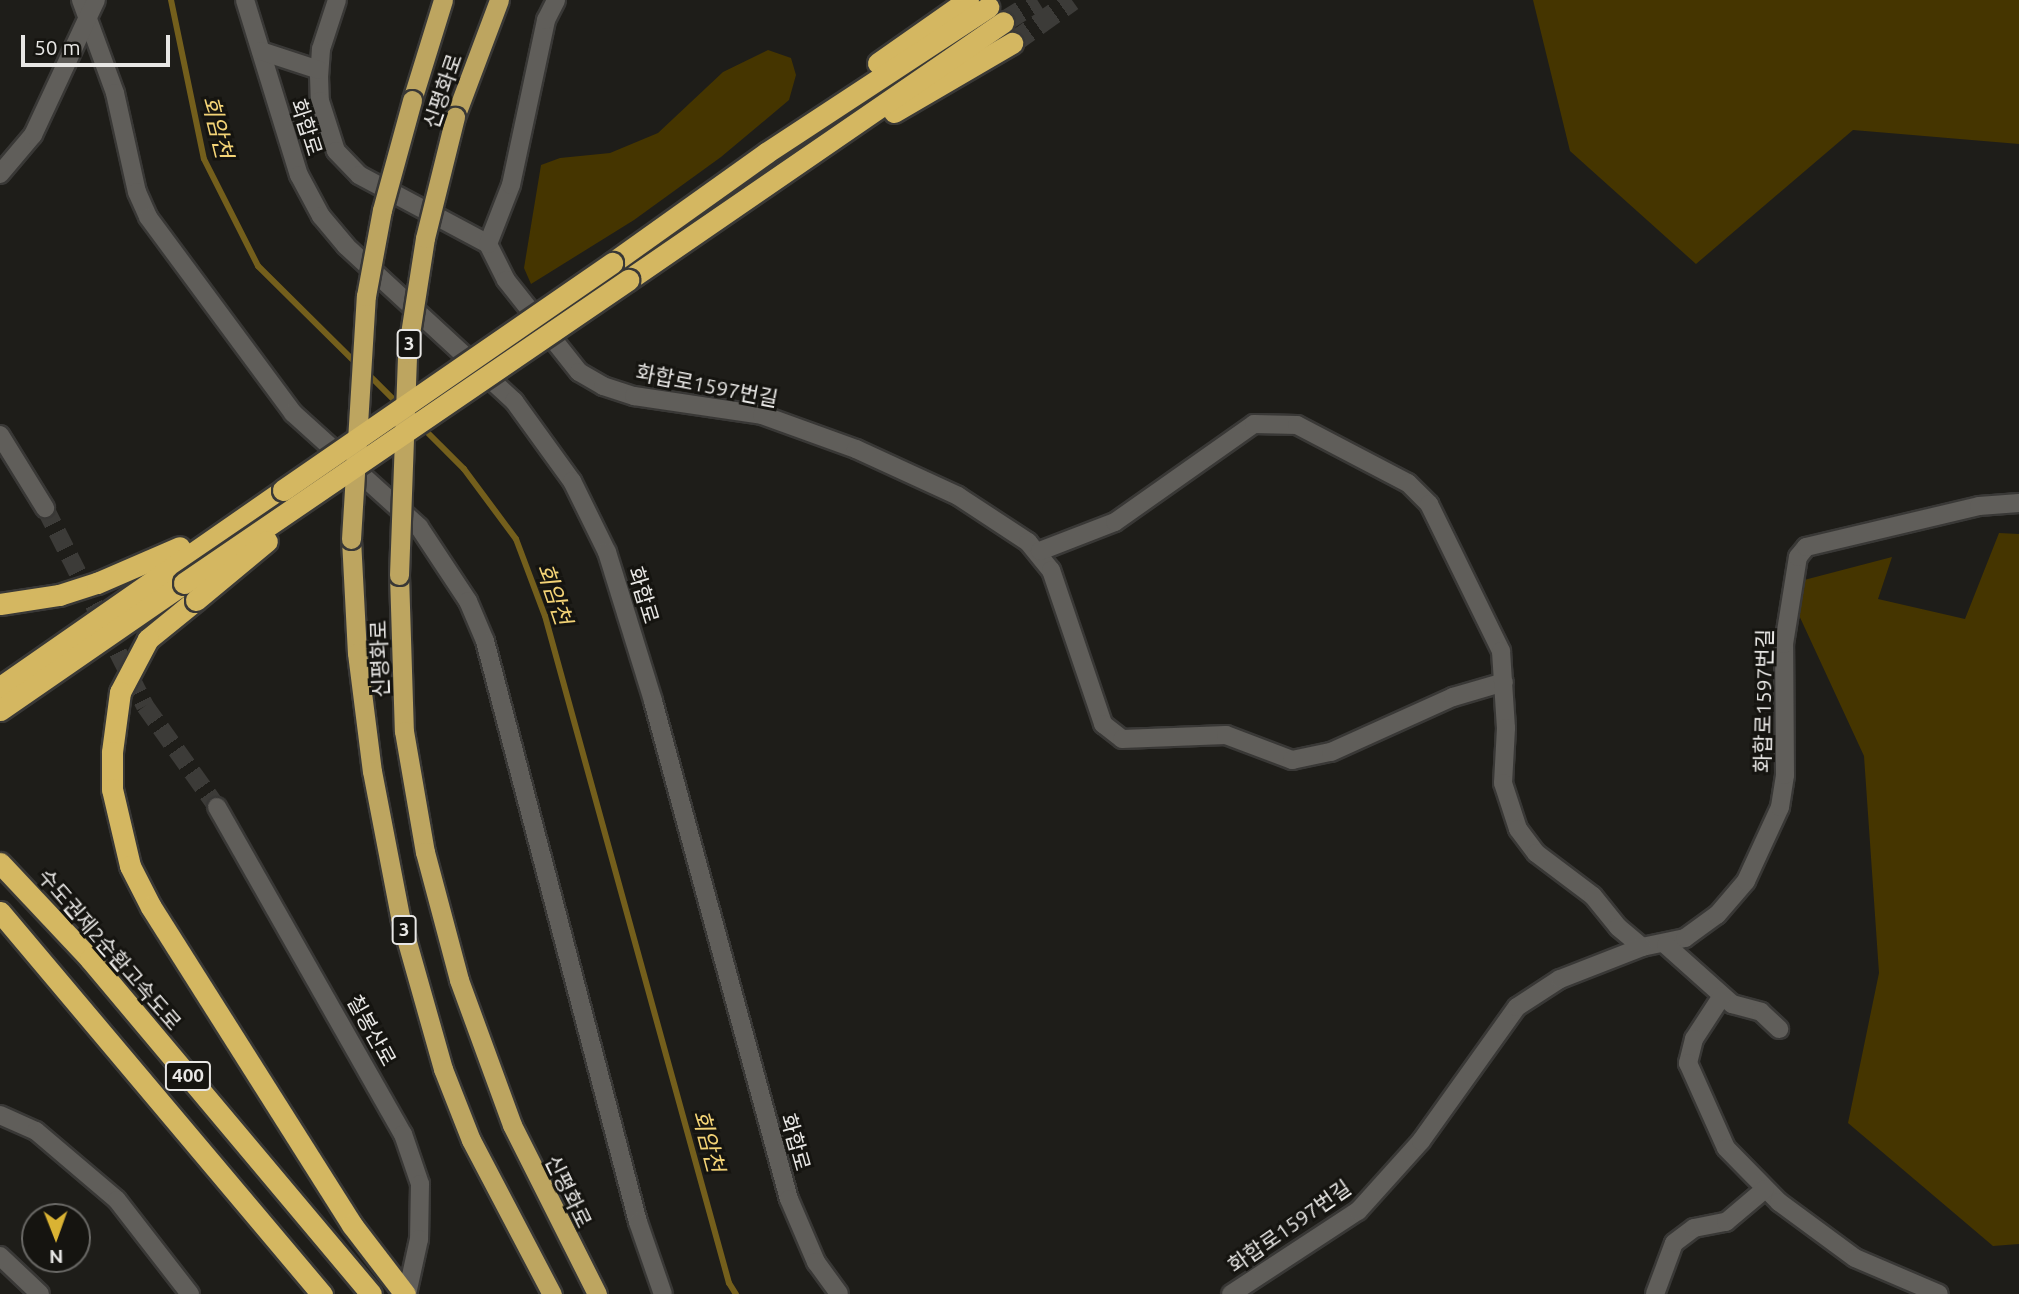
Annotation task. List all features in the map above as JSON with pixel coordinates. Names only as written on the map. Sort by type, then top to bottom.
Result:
[{"type":"highway","name":"신평화로","points":[[443,0],[382,210],[366,296],[351,539],[357,653],[372,771],[400,917],[443,1069],[461,1117],[552,1294]]},
{"type":"highway","name":"신평화로","points":[[499,0],[455,117],[425,237],[407,354],[399,575],[404,731],[425,852],[459,980],[512,1125],[597,1294]]},
{"type":"highway","points":[[766,153],[823,98],[968,0]]},
{"type":"highway","points":[[0,687],[180,576],[363,461],[736,205],[995,15],[766,153],[283,490],[180,576],[0,710]]},
{"type":"highway","points":[[736,205],[1012,43]]},
{"type":"highway","points":[[0,604],[180,576]]},
{"type":"highway","points":[[180,576],[120,692],[112,752],[112,789],[130,866],[151,907],[352,1225],[406,1294]]},
{"type":"highway","name":"수도권제2순환고속도로","points":[[0,863],[90,959],[371,1294]]},
{"type":"highway","name":"400","points":[[0,912],[322,1294]]},
{"type":"street","points":[[81,0],[87,25],[115,93],[134,181],[148,217],[293,413],[419,527],[468,601],[485,641],[638,1222],[663,1294]]},
{"type":"street","points":[[0,174],[33,135],[87,25],[96,0]]},
{"type":"street","name":"화합로","points":[[245,0],[299,175],[321,216],[346,246],[514,401],[572,481],[607,552],[653,701],[789,1199],[816,1262],[839,1294]]},
{"type":"street","points":[[337,0],[319,70],[326,128],[346,166],[488,244],[511,184],[546,20],[556,0]]},
{"type":"street","points":[[261,51],[319,70]]},
{"type":"street","name":"화합로1597번길","points":[[488,244],[506,280],[579,372],[603,386],[634,396],[762,415],[856,449],[958,496],[1040,551]]},
{"type":"street","points":[[1504,682],[1453,696],[1331,752],[1292,760],[1226,734],[1122,739],[1103,724],[1051,570],[1040,551],[1115,522],[1241,429],[1263,423],[1297,425],[1408,483],[1429,504],[1497,638],[1504,682],[1503,783],[1518,829],[1536,853],[1592,896],[1642,947]]},
{"type":"street","points":[[0,435],[45,508]]},
{"type":"street","name":"화합로1597번길","points":[[1231,1294],[1358,1211],[1421,1141],[1517,1007],[1560,979],[1642,947],[1666,945],[1698,930],[1736,894],[1780,807],[1785,775],[1783,644],[1798,557],[1806,547],[1979,506],[2019,503]]},
{"type":"street","name":"칠봉산로","points":[[218,807],[402,1134],[420,1184],[419,1239],[406,1294]]},
{"type":"street","points":[[1666,945],[1699,970],[1732,1004],[1761,1012],[1780,1029]]},
{"type":"street","points":[[1722,996],[1689,1052],[1690,1076],[1726,1148],[1765,1189],[1855,1258],[1939,1294]]},
{"type":"street","points":[[0,1115],[36,1131],[117,1200],[190,1294]]},
{"type":"street","points":[[1655,1294],[1674,1243],[1694,1228],[1726,1222],[1765,1189]]},
{"type":"street","points":[[0,1256],[40,1294]]},
{"type":"shaded area","points":[[1533,0],[2019,0],[2019,144],[1853,130],[1696,264],[1570,151]]},
{"type":"shaded area","points":[[768,50],[791,58],[796,75],[789,100],[721,157],[634,220],[531,284],[524,268],[541,165],[560,158],[610,153],[658,133],[723,72]]},
{"type":"shaded area","points":[[1999,533],[2019,534],[2019,1244],[1993,1246],[1848,1123],[1879,973],[1864,756],[1785,585],[1892,557],[1878,599],[1965,619]]},
{"type":"waterway","name":"회암천","points":[[171,0],[204,159],[258,266],[357,364]]},
{"type":"waterway","name":"회암천","points":[[365,371],[400,406]]},
{"type":"waterway","name":"회암천","points":[[420,425],[464,469],[516,539],[545,616],[729,1283],[736,1294]]},
{"type":"tunnel","points":[[1003,22],[1038,0]]},
{"type":"tunnel","points":[[1012,43],[1072,0]]},
{"type":"tunnel","points":[[45,508],[145,706],[217,807]]}]
